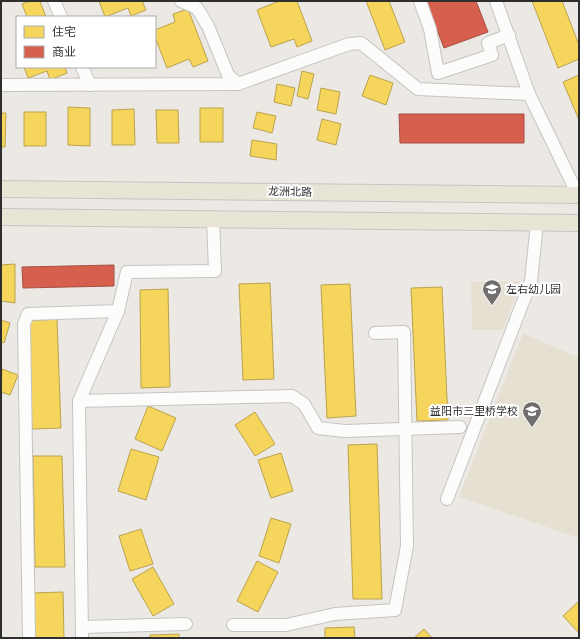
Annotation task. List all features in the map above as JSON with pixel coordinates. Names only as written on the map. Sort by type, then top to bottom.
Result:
[{"type":"main road","name":"龙洲北路","points":[[1,189],[578,195]]},
{"type":"main road","points":[[1,217],[579,223]]},
{"type":"street","points":[[54,1],[61,16]]},
{"type":"street","points":[[181,1],[197,8],[208,26],[228,75],[238,84]]},
{"type":"street","points":[[420,1],[430,30],[438,73],[492,55],[488,43],[509,35]]},
{"type":"street","points":[[496,1],[529,94],[578,195]]},
{"type":"street","points":[[1,85],[238,84],[349,44],[361,43],[418,89],[529,94]]},
{"type":"street","points":[[82,68],[90,85]]},
{"type":"street","points":[[186,624],[82,633],[79,401],[118,311],[127,272],[215,271],[213,219]]},
{"type":"street","points":[[447,499],[531,281],[538,223]]},
{"type":"street","points":[[29,638],[24,324],[28,314],[118,311]]},
{"type":"street","points":[[233,625],[286,625],[335,614],[394,610],[407,546],[404,332],[375,333]]},
{"type":"street","points":[[79,401],[292,396],[304,404],[318,428],[345,431],[460,427]]},
{"type":"shaded area","name":"左右幼儿园","points":[[521,281],[503,330],[472,330],[471,282]]},
{"type":"shaded area","name":"益阳市三里桥学校","points":[[523,333],[579,358],[579,538],[459,497]]},
{"type":"building: 住宅","points":[[31,1],[40,1],[46,16],[27,16],[22,4]]},
{"type":"building: 住宅","points":[[99,1],[142,1],[146,10],[131,16],[128,8],[105,16]]},
{"type":"building: 住宅","points":[[279,1],[297,1],[312,41],[297,47],[294,39],[271,47],[257,10]]},
{"type":"building: 住宅","points":[[366,1],[389,1],[405,42],[385,50]]},
{"type":"building: 住宅","points":[[532,1],[562,1],[579,45],[579,59],[558,68]]},
{"type":"building: 住宅","points":[[188,9],[208,61],[193,67],[189,59],[167,68],[156,40],[156,30],[175,22],[173,14]]},
{"type":"building: 住宅","points":[[24,68],[65,68],[67,73],[50,80],[47,71],[28,78]]},
{"type":"building: 住宅","points":[[302,71],[314,74],[308,99],[297,96]]},
{"type":"building: 住宅","points":[[370,75],[393,83],[386,105],[362,96]]},
{"type":"building: 住宅","points":[[579,75],[579,120],[563,82]]},
{"type":"building: 住宅","points":[[277,84],[295,88],[291,106],[274,102]]},
{"type":"building: 住宅","points":[[321,88],[340,92],[336,114],[317,110]]},
{"type":"building: 住宅","points":[[68,107],[90,108],[90,146],[68,145]]},
{"type":"building: 住宅","points":[[200,108],[223,108],[223,142],[200,142]]},
{"type":"building: 住宅","points":[[134,109],[135,145],[112,145],[112,110]]},
{"type":"building: 住宅","points":[[156,110],[178,110],[179,143],[157,143]]},
{"type":"building: 住宅","points":[[24,112],[46,112],[46,146],[24,146]]},
{"type":"building: 住宅","points":[[257,112],[276,116],[272,133],[253,128]]},
{"type":"building: 住宅","points":[[1,113],[6,113],[5,147],[1,147]]},
{"type":"building: 住宅","points":[[322,119],[341,124],[336,145],[317,140]]},
{"type":"building: 住宅","points":[[252,140],[277,144],[276,160],[250,156]]},
{"type":"building: 住宅","points":[[15,264],[15,303],[1,301],[1,265]]},
{"type":"building: 住宅","points":[[270,283],[274,379],[243,380],[239,284]]},
{"type":"building: 住宅","points":[[350,284],[356,416],[327,418],[321,285]]},
{"type":"building: 住宅","points":[[442,287],[448,420],[417,421],[411,288]]},
{"type":"building: 住宅","points":[[168,289],[170,387],[141,388],[140,290]]},
{"type":"building: 住宅","points":[[57,319],[61,428],[32,429],[28,321]]},
{"type":"building: 住宅","points":[[1,320],[10,323],[4,343],[1,342]]},
{"type":"building: 住宅","points":[[2,369],[18,375],[10,395],[1,392]]},
{"type":"building: 住宅","points":[[148,406],[176,418],[162,451],[135,439]]},
{"type":"building: 住宅","points":[[255,412],[275,444],[255,456],[235,425]]},
{"type":"building: 住宅","points":[[377,444],[382,599],[353,599],[348,445]]},
{"type":"building: 住宅","points":[[131,449],[159,457],[146,500],[118,491]]},
{"type":"building: 住宅","points":[[281,453],[293,491],[271,498],[258,460]]},
{"type":"building: 住宅","points":[[33,456],[62,456],[65,567],[35,567]]},
{"type":"building: 住宅","points":[[271,518],[291,524],[279,563],[259,556]]},
{"type":"building: 住宅","points":[[141,529],[153,564],[130,571],[119,536]]},
{"type":"building: 住宅","points":[[257,561],[278,572],[258,612],[237,601]]},
{"type":"building: 住宅","points":[[153,567],[174,604],[153,616],[132,579]]},
{"type":"building: 住宅","points":[[63,592],[64,638],[35,638],[33,593]]},
{"type":"building: 住宅","points":[[578,602],[579,603],[579,633],[563,616]]},
{"type":"building: 住宅","points":[[354,627],[355,638],[325,638],[325,628]]},
{"type":"building: 住宅","points":[[424,629],[432,638],[414,638]]},
{"type":"building: 住宅","points":[[179,634],[179,638],[150,638],[150,635]]},
{"type":"building: 商业","points":[[426,1],[476,1],[488,32],[444,48]]},
{"type":"building: 商业","points":[[399,114],[524,114],[524,143],[400,143]]},
{"type":"building: 商业","points":[[114,265],[114,286],[23,288],[22,267]]},
{"type":"place","name":"左右幼儿园","points":[[492,306]]},
{"type":"place","name":"益阳市三里桥学校","points":[[532,428]]}]
